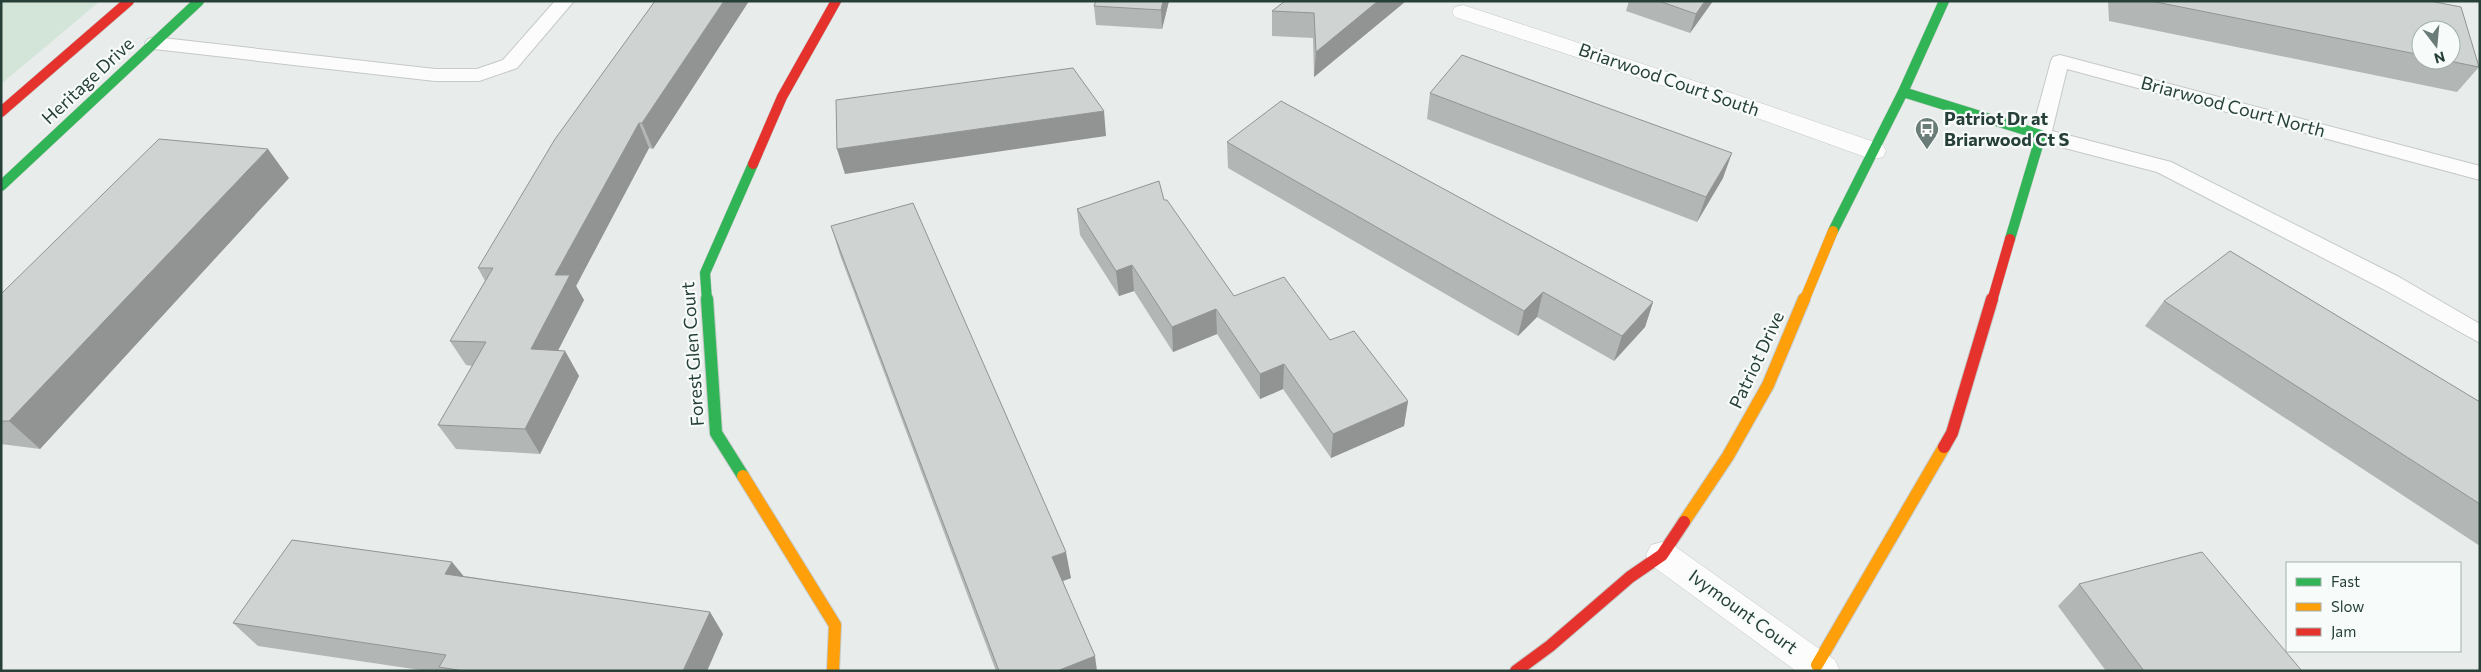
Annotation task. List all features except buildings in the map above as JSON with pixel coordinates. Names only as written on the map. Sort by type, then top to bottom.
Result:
[{"type":"street","name":"Heritage Drive","points":[[1,112],[129,1]]},
{"type":"street","name":"Heritage Drive","points":[[1,186],[199,1]]},
{"type":"street","name":"Forest Glen Court","points":[[833,671],[834,624],[716,433],[705,273],[782,98],[836,1]]},
{"type":"street","name":"Patriot Drive","points":[[1516,671],[1550,646],[1630,577],[1662,555],[1728,456],[1768,385],[1839,218],[1904,92],[1944,1]]},
{"type":"street","name":"Briarwood Court South","points":[[1463,12],[1730,100],[1874,151]]},
{"type":"street","points":[[1820,668],[1952,433],[2041,135],[1904,92]]},
{"type":"street","name":"Ivymount Court","points":[[1662,555],[1820,668]]},
{"type":"lane","points":[[154,43],[435,75],[479,76],[510,64],[565,1]]},
{"type":"lane","name":"Briarwood Court North","points":[[2041,135],[2060,61],[2480,173]]},
{"type":"lane","points":[[2041,135],[2164,167],[2391,283],[2480,335]]},
{"type":"green space","points":[[1,1],[100,1],[1,84]]},
{"type":"traffic: fast","points":[[1,186],[199,1]]},
{"type":"traffic: fast","points":[[1833,231],[1903,92],[1944,1]]},
{"type":"traffic: fast","points":[[1903,92],[2041,135],[2010,239]]},
{"type":"traffic: fast","points":[[743,476],[716,433],[705,273],[753,164]]},
{"type":"traffic: slow","points":[[1684,522],[1728,456],[1768,385],[1833,231]]},
{"type":"traffic: slow","points":[[1817,665],[1944,447]]},
{"type":"traffic: slow","points":[[743,476],[835,625],[833,671]]},
{"type":"traffic: jam","points":[[1,112],[129,1]]},
{"type":"traffic: jam","points":[[753,164],[782,97],[836,1]]},
{"type":"traffic: jam","points":[[1944,447],[1952,433],[2010,239]]},
{"type":"traffic: jam","points":[[1516,671],[1550,646],[1630,577],[1662,555],[1684,522]]},
{"type":"place","name":"Patriot Dr at Briarwood Ct S","points":[[1927,150]]}]
